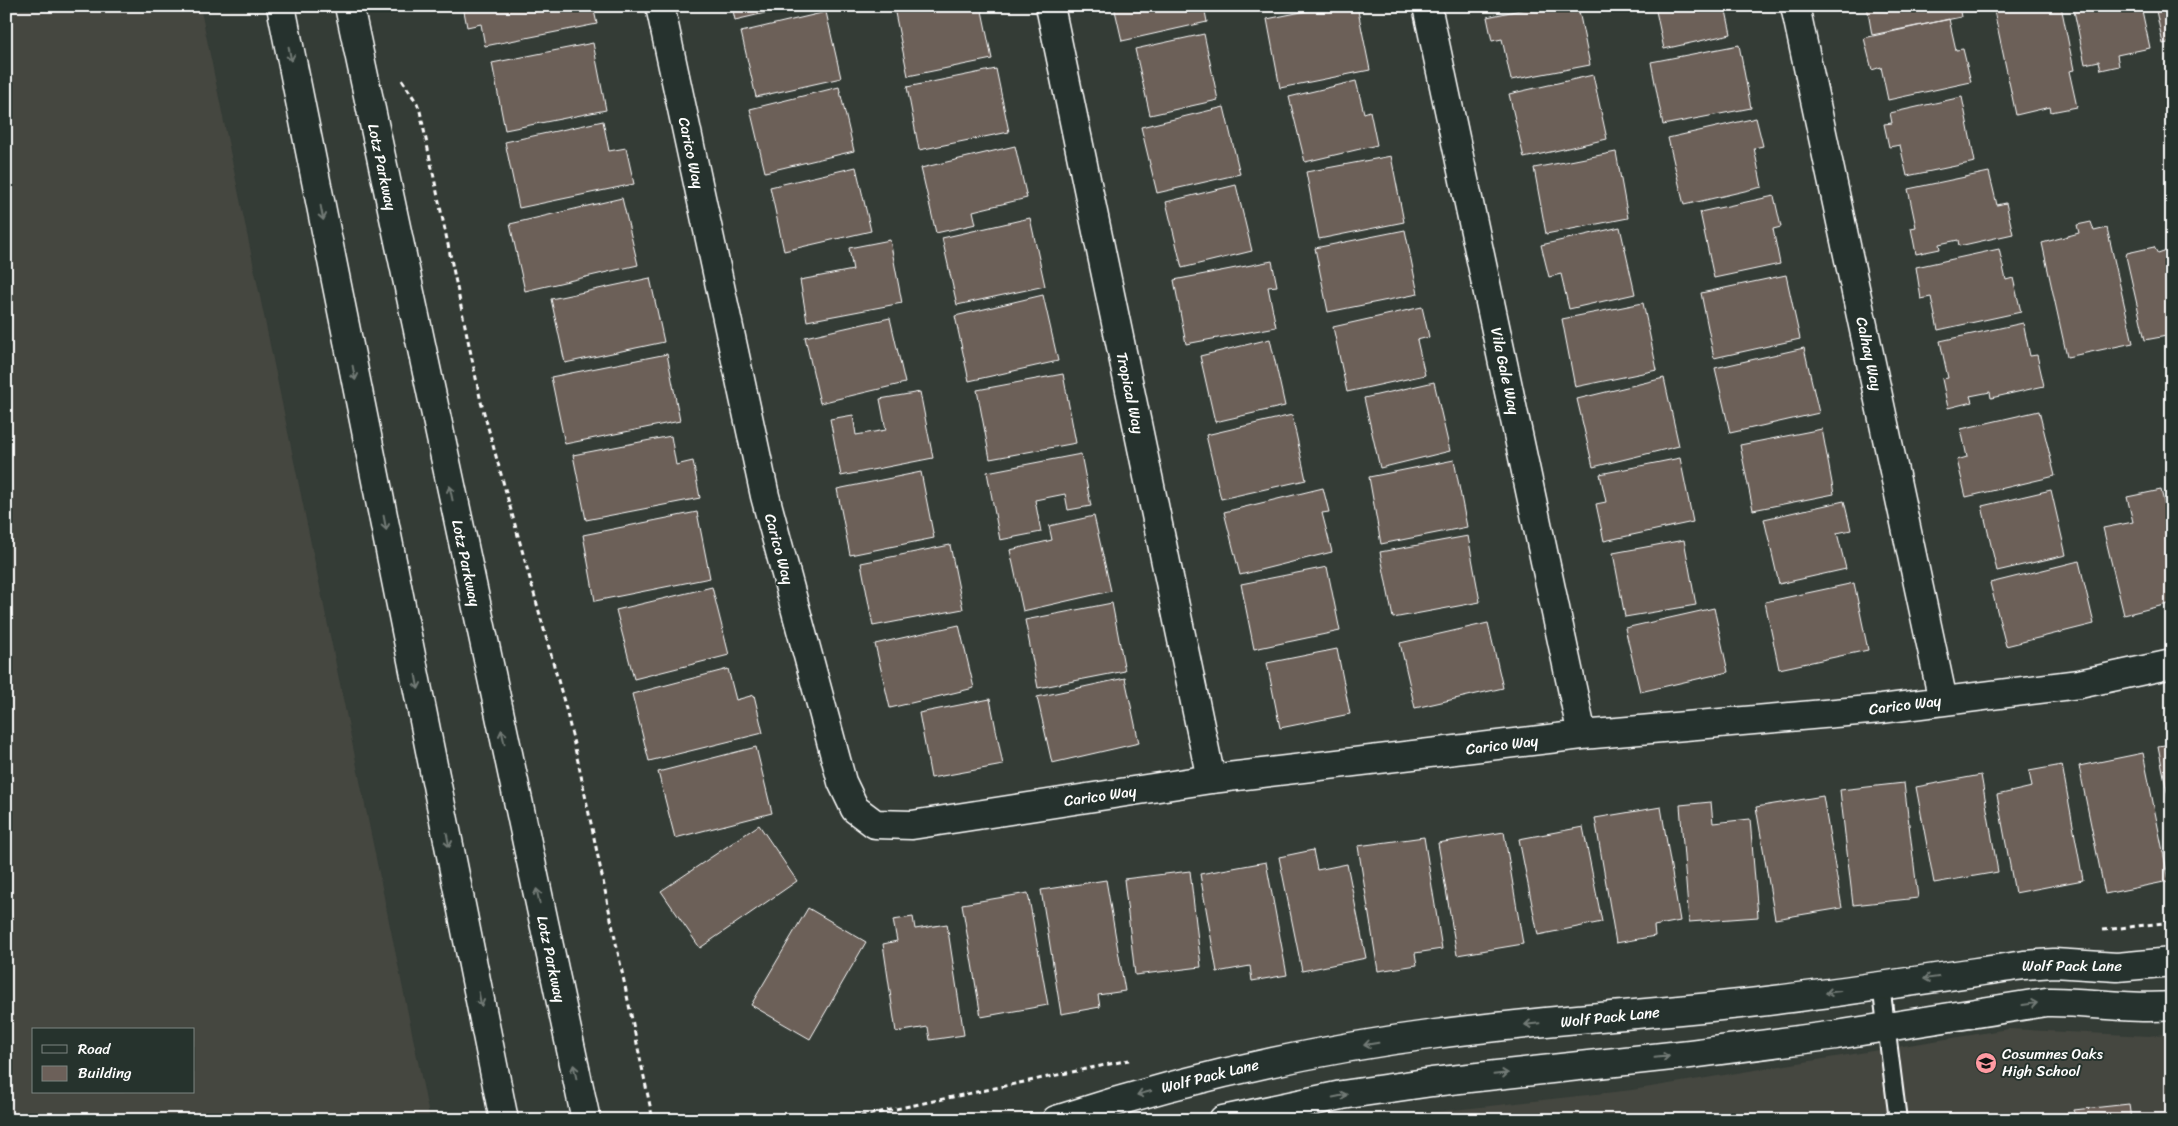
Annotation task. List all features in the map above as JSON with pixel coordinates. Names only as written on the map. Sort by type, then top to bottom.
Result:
[{"type":"street","points":[[281,6],[504,1120]]},
{"type":"street","name":"Lotz Parkway","points":[[349,6],[586,1120]]},
{"type":"street","name":"Carico Way","points":[[660,6],[765,496],[842,782],[855,809],[875,824],[912,825],[1211,780],[1582,735],[1881,709],[2079,684],[2172,664]]},
{"type":"street","name":"Tropical Way","points":[[1050,6],[1211,780]]},
{"type":"street","name":"Vila Gale Way","points":[[1427,6],[1582,735]]},
{"type":"street","name":"Calhay Way","points":[[1795,6],[1942,701]]},
{"type":"street","name":"Wolf Pack Lane","points":[[1056,1120],[1186,1081],[1332,1050],[1437,1034],[1775,1000],[2024,965],[2054,963],[2117,967],[2172,962]]},
{"type":"street","points":[[1224,1120],[1297,1112],[1342,1095],[1432,1082],[1690,1054],[1886,1027],[2046,1002],[2074,1001],[2129,1007],[2172,1006]]},
{"type":"lane","points":[[1881,985],[1898,1120]]},
{"type":"path","points":[[400,77],[420,111],[481,402],[566,710],[654,1120]]},
{"type":"shaded area","points":[[6,6],[200,6],[430,1120],[6,1120]]},
{"type":"shaded area","name":"Cosumnes Oaks High School","points":[[2008,1029],[2149,1036],[2172,1033],[2172,1120],[1364,1120],[1632,1090]]},
{"type":"building","points":[[463,6],[593,6],[597,24],[485,46],[481,24],[467,27]]},
{"type":"building","points":[[732,6],[795,6],[735,20]]},
{"type":"building","points":[[902,6],[981,6],[992,59],[908,76],[894,8]]},
{"type":"building","points":[[1114,6],[1204,6],[1207,22],[1122,41]]},
{"type":"building","points":[[1331,6],[1357,6],[1370,70],[1280,88],[1267,19]]},
{"type":"building","points":[[1539,6],[1578,6],[1590,65],[1511,80],[1502,39],[1492,41],[1487,17]]},
{"type":"building","points":[[1655,6],[1725,6],[1731,34],[1664,49]]},
{"type":"building","points":[[1867,6],[1959,6],[1961,17],[1872,35]]},
{"type":"building","points":[[1993,6],[2061,6],[2074,70],[2069,71],[2077,107],[2051,112],[2050,107],[2016,115]]},
{"type":"building","points":[[2073,6],[2141,6],[2150,48],[2117,55],[2119,66],[2101,70],[2099,61],[2085,64]]},
{"type":"building","points":[[2155,6],[2172,6],[2172,42],[2163,44]]},
{"type":"building","points":[[826,12],[841,78],[756,97],[741,32]]},
{"type":"building","points":[[1949,19],[1956,50],[1963,49],[1971,82],[1888,100],[1881,67],[1872,70],[1864,38]]},
{"type":"building","points":[[1204,34],[1218,100],[1150,115],[1135,49]]},
{"type":"building","points":[[593,43],[606,110],[505,130],[492,63]]},
{"type":"building","points":[[1739,45],[1751,108],[1663,125],[1651,62]]},
{"type":"building","points":[[996,69],[1009,132],[919,150],[907,87]]},
{"type":"building","points":[[1593,75],[1607,139],[1524,158],[1509,94]]},
{"type":"building","points":[[1356,81],[1364,113],[1370,111],[1377,145],[1305,162],[1289,97]]},
{"type":"building","points":[[839,87],[854,151],[765,172],[750,109]]},
{"type":"building","points":[[1962,97],[1975,162],[1907,176],[1900,145],[1889,147],[1884,124],[1892,123],[1890,113]]},
{"type":"building","points":[[1224,107],[1240,174],[1157,193],[1141,127]]},
{"type":"building","points":[[1756,118],[1763,146],[1754,148],[1762,187],[1684,205],[1668,138]]},
{"type":"building","points":[[603,121],[609,151],[626,148],[634,184],[519,208],[505,142]]},
{"type":"building","points":[[1015,146],[1027,198],[973,211],[976,224],[936,233],[921,168]]},
{"type":"building","points":[[1616,152],[1628,218],[1546,234],[1534,168]]},
{"type":"building","points":[[1391,156],[1404,222],[1319,239],[1306,172]]},
{"type":"building","points":[[856,167],[871,231],[784,251],[770,187]]},
{"type":"building","points":[[1989,172],[1997,205],[2006,203],[2013,234],[1959,246],[1958,240],[1939,244],[1940,249],[1916,254],[1911,228],[1916,227],[1908,189]]},
{"type":"building","points":[[1236,185],[1252,251],[1182,268],[1166,202]]},
{"type":"building","points":[[1774,196],[1781,227],[1773,229],[1780,264],[1714,278],[1700,212]]},
{"type":"building","points":[[622,198],[638,265],[525,291],[510,224]]},
{"type":"building","points":[[1030,218],[1045,286],[957,305],[942,238]]},
{"type":"building","points":[[2091,222],[2094,231],[2107,228],[2133,343],[2067,357],[2042,243],[2079,233],[2077,225]]},
{"type":"building","points":[[1620,227],[1635,294],[1569,309],[1561,274],[1549,277],[1541,245]]},
{"type":"building","points":[[1405,230],[1418,294],[1328,312],[1315,248]]},
{"type":"building","points":[[890,240],[902,303],[807,321],[800,280],[853,270],[849,248]]},
{"type":"building","points":[[2154,247],[2158,254],[2172,249],[2172,335],[2145,340],[2126,256],[2127,253]]},
{"type":"building","points":[[1999,249],[2006,280],[2013,278],[2021,312],[1938,330],[1931,297],[1921,299],[1916,267]]},
{"type":"building","points":[[1272,261],[1277,286],[1268,287],[1276,327],[1186,344],[1174,280]]},
{"type":"building","points":[[1786,275],[1800,339],[1714,358],[1701,293]]},
{"type":"building","points":[[650,278],[664,342],[565,363],[551,299]]},
{"type":"building","points":[[1043,295],[1058,361],[969,381],[955,316]]},
{"type":"building","points":[[1643,303],[1657,370],[1575,387],[1562,319]]},
{"type":"building","points":[[1422,307],[1429,337],[1417,340],[1425,375],[1347,392],[1333,327]]},
{"type":"building","points":[[890,318],[905,383],[820,403],[805,337]]},
{"type":"building","points":[[2023,323],[2030,356],[2037,355],[2044,386],[1991,398],[1990,392],[1970,396],[1972,402],[1948,408],[1942,379],[1948,378],[1940,341]]},
{"type":"building","points":[[1270,339],[1285,406],[1215,422],[1200,356]]},
{"type":"building","points":[[1804,348],[1819,413],[1730,433],[1715,368]]},
{"type":"building","points":[[667,354],[680,421],[565,444],[551,377]]},
{"type":"building","points":[[1063,374],[1076,443],[990,459],[977,390]]},
{"type":"building","points":[[1664,378],[1679,446],[1593,467],[1577,399]]},
{"type":"building","points":[[1434,382],[1450,451],[1380,468],[1364,398]]},
{"type":"building","points":[[920,392],[933,458],[841,476],[830,419],[853,415],[856,435],[886,430],[880,399]]},
{"type":"building","points":[[2039,411],[2055,476],[1966,497],[1957,460],[1967,457],[1961,429]]},
{"type":"building","points":[[1292,415],[1306,480],[1221,499],[1206,435]]},
{"type":"building","points":[[1822,429],[1834,494],[1753,510],[1740,445]]},
{"type":"building","points":[[671,436],[676,465],[693,461],[700,498],[586,520],[573,455]]},
{"type":"building","points":[[1081,454],[1091,506],[1068,510],[1065,494],[1035,500],[1041,532],[1000,540],[987,472]]},
{"type":"building","points":[[1680,458],[1693,522],[1604,541],[1596,504],[1606,502],[1600,474]]},
{"type":"building","points":[[1454,460],[1467,527],[1381,544],[1369,477]]},
{"type":"building","points":[[921,472],[934,538],[850,555],[837,489]]},
{"type":"building","points":[[1323,488],[1329,512],[1322,513],[1332,552],[1240,575],[1224,512]]},
{"type":"building","points":[[2051,490],[2066,555],[1997,571],[1982,506]]},
{"type":"building","points":[[2161,490],[2172,535],[2172,603],[2124,615],[2103,528],[2133,522],[2127,497]]},
{"type":"building","points":[[1844,501],[1851,530],[1837,533],[1846,569],[1779,584],[1764,519]]},
{"type":"building","points":[[697,512],[710,578],[595,601],[583,535]]},
{"type":"building","points":[[1094,516],[1111,591],[1023,611],[1010,550],[1052,540],[1049,526]]},
{"type":"building","points":[[1468,536],[1480,602],[1393,618],[1380,552]]},
{"type":"building","points":[[1684,540],[1696,605],[1625,617],[1613,553]]},
{"type":"building","points":[[950,545],[963,609],[873,626],[861,563]]},
{"type":"building","points":[[2079,561],[2094,624],[2006,646],[1990,583]]},
{"type":"building","points":[[1327,567],[1340,631],[1254,649],[1241,584]]},
{"type":"building","points":[[1854,583],[1868,650],[1779,669],[1765,602]]},
{"type":"building","points":[[712,587],[729,655],[634,679],[616,610]]},
{"type":"building","points":[[1112,603],[1125,671],[1038,688],[1025,620]]},
{"type":"building","points":[[1714,608],[1728,672],[1640,692],[1625,628]]},
{"type":"building","points":[[1488,623],[1503,688],[1415,708],[1400,643]]},
{"type":"building","points":[[959,625],[974,688],[890,708],[875,644]]},
{"type":"building","points":[[1337,649],[1350,714],[1280,728],[1267,663]]},
{"type":"building","points":[[728,669],[736,700],[754,695],[763,733],[649,761],[632,694]]},
{"type":"building","points":[[1125,678],[1139,743],[1052,763],[1037,697]]},
{"type":"building","points":[[990,699],[1003,765],[931,778],[919,713]]},
{"type":"building","points":[[2172,744],[2172,817],[2158,746]]},
{"type":"building","points":[[756,747],[772,813],[675,838],[658,772]]},
{"type":"building","points":[[2143,753],[2169,881],[2105,894],[2079,766]]},
{"type":"building","points":[[2062,765],[2083,880],[2015,893],[1997,795],[2032,787],[2029,771]]},
{"type":"building","points":[[1981,775],[1998,872],[1934,883],[1916,787]]},
{"type":"building","points":[[1904,783],[1918,898],[1853,905],[1840,790]]},
{"type":"building","points":[[1823,796],[1842,908],[1775,919],[1756,807]]},
{"type":"building","points":[[1711,802],[1713,823],[1750,819],[1758,917],[1689,922],[1680,805]]},
{"type":"building","points":[[1661,807],[1680,921],[1654,926],[1655,936],[1616,943],[1595,818]]},
{"type":"building","points":[[759,825],[797,881],[700,948],[661,891]]},
{"type":"building","points":[[1583,827],[1602,922],[1538,935],[1519,839]]},
{"type":"building","points":[[1504,832],[1523,944],[1457,955],[1438,843]]},
{"type":"building","points":[[1424,837],[1442,949],[1415,953],[1417,965],[1378,971],[1358,846]]},
{"type":"building","points":[[1313,850],[1317,870],[1347,864],[1366,958],[1302,971],[1279,857]]},
{"type":"building","points":[[1266,862],[1287,975],[1252,981],[1250,966],[1217,972],[1200,874]]},
{"type":"building","points":[[1190,871],[1201,967],[1135,975],[1124,879]]},
{"type":"building","points":[[1106,880],[1125,991],[1098,995],[1100,1007],[1061,1014],[1041,890]]},
{"type":"building","points":[[1028,893],[1048,1005],[981,1017],[962,904]]},
{"type":"building","points":[[808,908],[866,942],[810,1039],[751,1005]]},
{"type":"building","points":[[913,917],[915,929],[947,924],[964,1035],[930,1040],[928,1027],[896,1032],[883,944],[897,941],[893,920]]},
{"type":"building","points":[[2129,1104],[2131,1120],[2077,1120],[2074,1110]]},
{"type":"place","name":"Cosumnes Oaks High School","points":[[1986,1063]]}]
